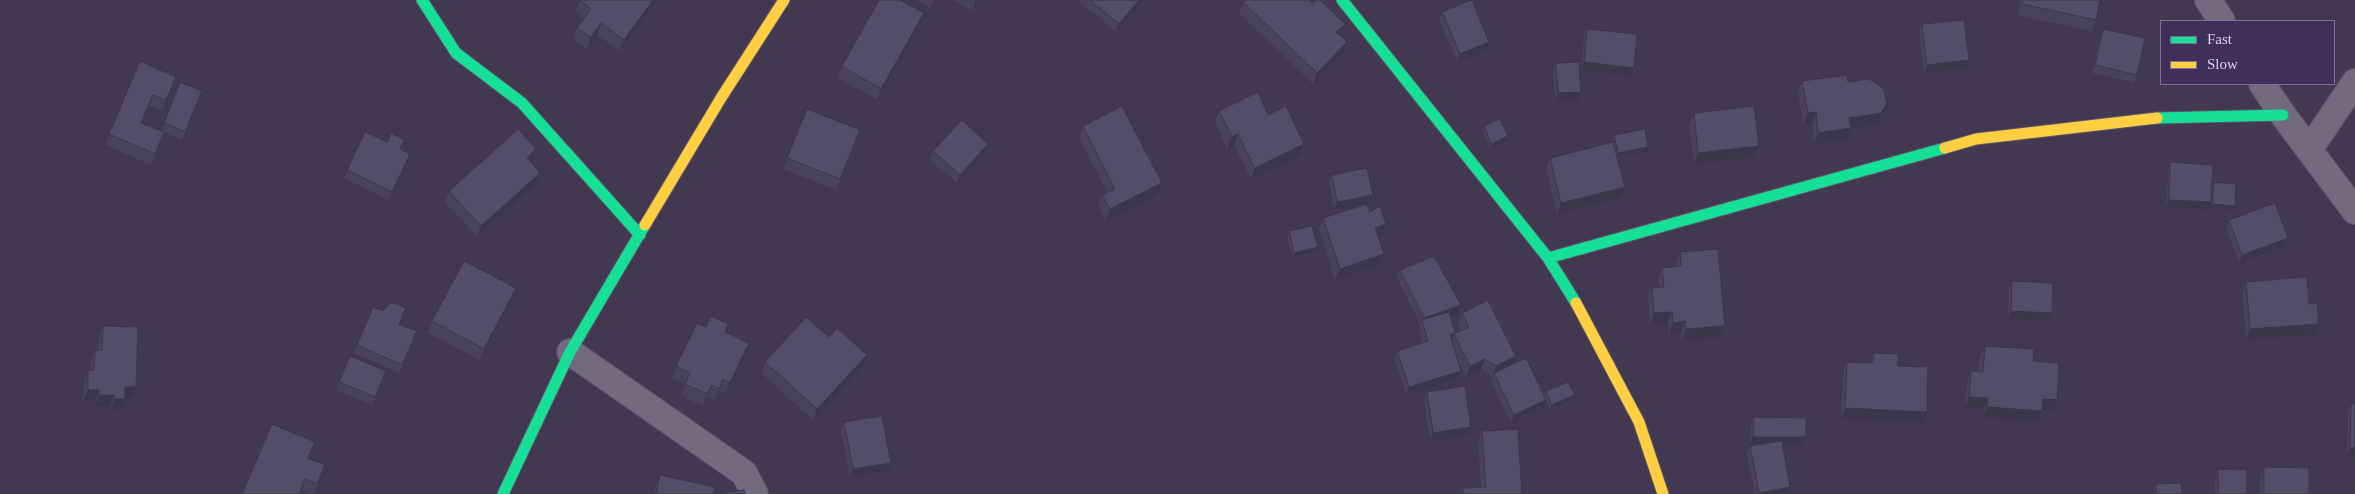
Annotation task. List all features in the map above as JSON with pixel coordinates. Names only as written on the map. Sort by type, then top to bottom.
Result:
[{"type":"street","points":[[422,0],[456,53],[522,103],[640,235]]},
{"type":"street","points":[[503,494],[570,352],[721,98],[784,0]]},
{"type":"street","points":[[1342,0],[1548,258],[1590,326],[1639,422],[1663,494]]},
{"type":"street","points":[[2208,0],[2221,20]]},
{"type":"street","points":[[2310,150],[2355,82]]},
{"type":"street","points":[[2263,85],[2355,211]]},
{"type":"street","points":[[1548,258],[1976,139],[2170,117],[2283,115]]},
{"type":"street","points":[[570,352],[744,472],[755,494]]},
{"type":"building","points":[[579,0],[653,0],[624,40],[601,23],[591,37],[577,28],[591,9]]},
{"type":"building","points":[[879,0],[900,0],[924,13],[881,89],[842,66]]},
{"type":"building","points":[[1090,0],[1139,0],[1119,24]]},
{"type":"building","points":[[1245,0],[1309,0],[1313,3],[1316,0],[1320,0],[1345,24],[1336,32],[1347,42],[1317,73],[1243,2]]},
{"type":"building","points":[[1472,0],[1489,42],[1460,54],[1442,12]]},
{"type":"building","points":[[2023,0],[2100,0],[2096,20],[2022,4]]},
{"type":"building","points":[[1964,20],[1969,60],[1927,65],[1922,24]]},
{"type":"building","points":[[1587,29],[1637,34],[1634,68],[1584,62]]},
{"type":"building","points":[[2103,29],[2145,38],[2137,75],[2095,65]]},
{"type":"building","points":[[140,61],[176,77],[166,100],[153,95],[141,123],[164,132],[155,154],[109,134]]},
{"type":"building","points":[[1579,62],[1581,92],[1558,93],[1556,63]]},
{"type":"building","points":[[1847,75],[1848,82],[1869,79],[1883,88],[1887,103],[1881,113],[1849,118],[1851,128],[1818,133],[1816,112],[1808,113],[1802,81]]},
{"type":"building","points":[[180,82],[202,91],[185,132],[164,123]]},
{"type":"building","points":[[1258,92],[1268,115],[1286,106],[1304,144],[1255,168],[1238,134],[1232,137],[1219,111]]},
{"type":"building","points":[[1122,106],[1162,183],[1110,209],[1102,195],[1115,189],[1083,126]]},
{"type":"building","points":[[1754,106],[1759,146],[1698,153],[1694,113]]},
{"type":"building","points":[[807,109],[860,130],[840,179],[787,158]]},
{"type":"building","points":[[1500,119],[1508,136],[1491,144],[1484,126]]},
{"type":"building","points":[[962,120],[988,144],[960,175],[933,151]]},
{"type":"building","points":[[518,129],[536,149],[527,158],[540,173],[481,226],[449,191]]},
{"type":"building","points":[[1645,129],[1648,147],[1618,153],[1614,135]]},
{"type":"building","points":[[365,132],[387,142],[391,133],[404,140],[400,149],[410,154],[392,192],[347,170]]},
{"type":"building","points":[[1613,142],[1625,187],[1561,203],[1550,158]]},
{"type":"building","points":[[2170,162],[2213,165],[2211,202],[2169,200]]},
{"type":"building","points":[[1367,168],[1373,195],[1337,202],[1332,175]]},
{"type":"building","points":[[2214,182],[2236,184],[2235,206],[2212,204]]},
{"type":"building","points":[[2275,203],[2288,238],[2242,255],[2229,220]]},
{"type":"building","points":[[1367,204],[1370,212],[1380,206],[1386,224],[1375,228],[1384,254],[1340,269],[1323,218]]},
{"type":"building","points":[[1312,226],[1318,247],[1294,253],[1289,231]]},
{"type":"building","points":[[1718,249],[1725,326],[1686,329],[1685,321],[1673,323],[1672,312],[1654,313],[1652,288],[1664,287],[1662,268],[1681,266],[1680,252]]},
{"type":"building","points":[[1434,256],[1461,305],[1424,318],[1400,270]]},
{"type":"building","points":[[464,261],[516,288],[484,349],[432,321]]},
{"type":"building","points":[[2307,277],[2309,304],[2317,303],[2319,324],[2250,329],[2246,282]]},
{"type":"building","points":[[2012,281],[2053,283],[2052,313],[2011,311]]},
{"type":"building","points":[[1488,300],[1516,356],[1496,366],[1485,359],[1470,366],[1454,334],[1469,327],[1462,313]]},
{"type":"building","points":[[391,302],[406,308],[399,324],[417,331],[402,365],[357,345],[373,307],[383,311]]},
{"type":"building","points":[[1449,312],[1455,333],[1450,335],[1461,371],[1409,387],[1397,351],[1428,341],[1422,320]]},
{"type":"building","points":[[711,316],[728,324],[725,332],[749,343],[730,383],[723,379],[719,389],[712,385],[707,394],[685,384],[690,373],[676,366],[697,323],[706,327]]},
{"type":"building","points":[[806,317],[829,337],[837,328],[867,355],[817,409],[765,362]]},
{"type":"building","points":[[103,326],[138,327],[136,387],[125,387],[125,399],[114,399],[114,395],[99,395],[99,390],[88,390],[88,370],[94,370],[95,350],[102,350]]},
{"type":"building","points":[[1985,346],[2034,349],[2033,361],[2059,363],[2057,400],[2043,399],[2042,411],[1987,407],[1988,398],[1969,397],[1971,371],[1983,372]]},
{"type":"building","points":[[1874,353],[1898,354],[1898,366],[1928,367],[1927,412],[1845,408],[1847,362],[1873,363]]},
{"type":"building","points":[[350,356],[386,371],[375,397],[339,382]]},
{"type":"building","points":[[1526,358],[1546,400],[1514,415],[1494,373]]},
{"type":"building","points":[[1568,382],[1575,395],[1552,405],[1546,391]]},
{"type":"building","points":[[1465,386],[1471,427],[1433,433],[1427,392]]},
{"type":"building","points":[[2351,403],[2355,404],[2355,448],[2350,448]]},
{"type":"building","points":[[882,416],[891,463],[853,469],[844,422]]},
{"type":"building","points":[[1754,417],[1806,418],[1806,437],[1753,437]]},
{"type":"building","points":[[272,424],[315,442],[308,458],[325,465],[317,484],[305,479],[299,494],[242,494]]},
{"type":"building","points":[[1518,429],[1522,494],[1463,494],[1463,488],[1486,487],[1482,431]]},
{"type":"building","points":[[1782,441],[1790,487],[1759,493],[1750,446]]},
{"type":"building","points":[[2264,467],[2309,468],[2309,494],[2264,494]]},
{"type":"building","points":[[2218,469],[2247,470],[2247,494],[2218,494]]},
{"type":"building","points":[[660,475],[715,487],[713,494],[656,494]]},
{"type":"building","points":[[2181,483],[2182,494],[2156,494],[2156,484]]},
{"type":"building","points":[[744,490],[745,494],[720,493]]},
{"type":"traffic: fast","points":[[422,0],[456,53],[522,103],[640,235]]},
{"type":"traffic: fast","points":[[1342,0],[1548,258],[1576,303]]},
{"type":"traffic: fast","points":[[2157,118],[2283,115]]},
{"type":"traffic: fast","points":[[1548,258],[1945,148]]},
{"type":"traffic: fast","points":[[503,494],[570,352],[645,225]]},
{"type":"traffic: slow","points":[[645,225],[721,98],[784,0]]},
{"type":"traffic: slow","points":[[1945,148],[1976,139],[2157,118]]},
{"type":"traffic: slow","points":[[1576,303],[1639,422],[1663,494]]}]
